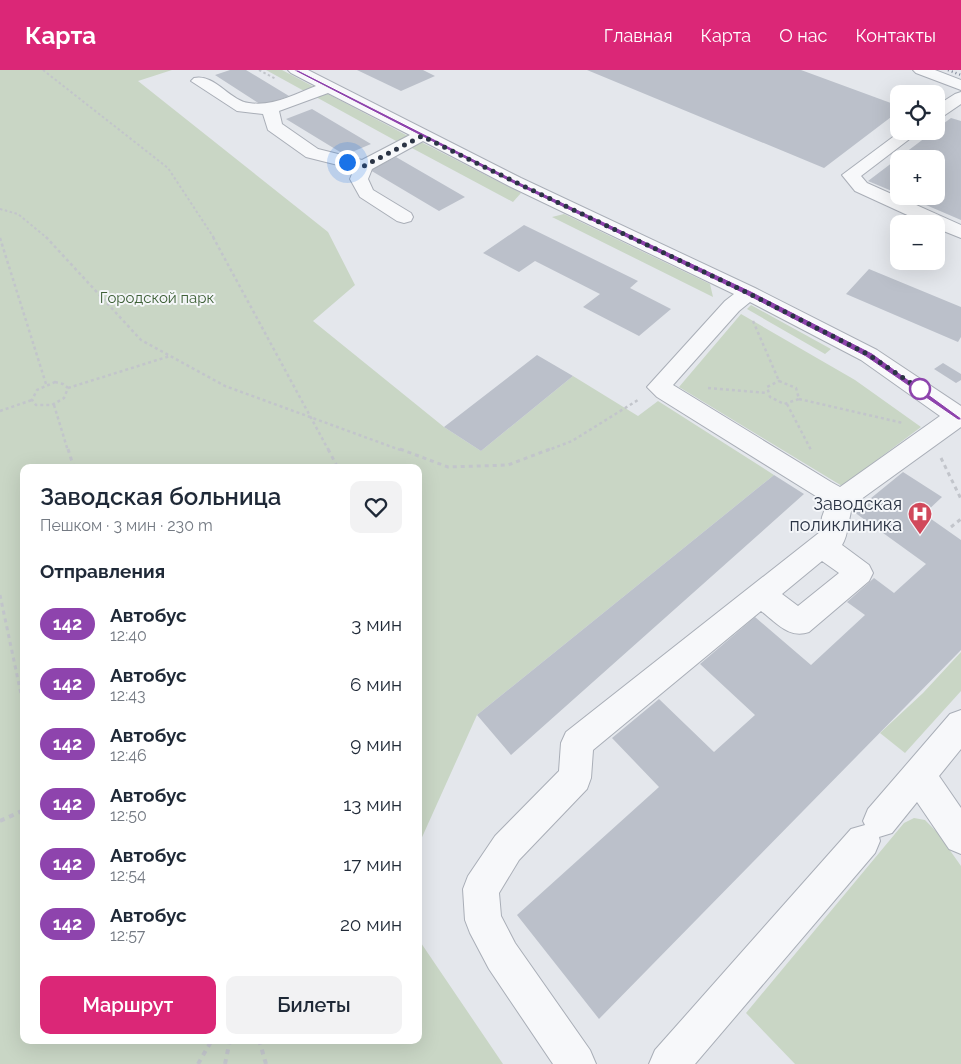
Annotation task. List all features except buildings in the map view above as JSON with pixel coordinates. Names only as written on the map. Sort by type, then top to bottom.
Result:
[{"type":"street","points":[[296,70],[422,136],[748,293],[869,355],[959,416],[842,499],[835,517],[833,537],[577,743],[575,778],[507,848],[481,889],[483,920],[502,956],[576,1064]]},
{"type":"street","points":[[921,70],[961,85]]},
{"type":"street","points":[[199,81],[243,108],[270,109],[329,87]]},
{"type":"street","points":[[945,108],[961,96]]},
{"type":"street","points":[[270,109],[274,126],[312,153],[364,166],[422,136]]},
{"type":"street","points":[[900,140],[851,175],[862,186],[961,232]]},
{"type":"street","points":[[364,166],[359,179],[366,193],[404,217]]},
{"type":"street","points":[[748,293],[732,306],[662,389],[822,489],[842,499]]},
{"type":"street","points":[[762,595],[799,623],[859,573],[822,546]]},
{"type":"street","points":[[669,1064],[872,831],[961,725]]},
{"type":"street","points":[[919,776],[961,837]]},
{"type":"path","points":[[43,70],[168,168],[212,237],[336,464]]},
{"type":"path","points":[[0,209],[18,214],[43,234],[141,340],[225,386],[448,467],[508,466],[572,442],[624,408]]},
{"type":"path","points":[[0,238],[46,384]]},
{"type":"path","points":[[752,316],[779,381]]},
{"type":"path","points":[[68,388],[170,356]]},
{"type":"path","points":[[779,381],[795,387],[799,393],[799,399],[794,403],[778,403],[770,399],[767,387],[779,381]]},
{"type":"path","points":[[55,382],[63,384],[68,388],[67,394],[54,405],[36,405],[32,400],[32,394],[37,388],[46,384],[55,382]]},
{"type":"path","points":[[662,389],[728,388],[767,393]]},
{"type":"path","points":[[799,399],[911,424]]},
{"type":"path","points":[[0,411],[32,400]]},
{"type":"path","points":[[54,405],[73,464]]},
{"type":"path","points":[[937,454],[946,466],[961,499]]},
{"type":"path","points":[[951,527],[961,519]]},
{"type":"path","points":[[0,594],[20,689]]},
{"type":"path","points":[[0,821],[20,812]]},
{"type":"path","points":[[198,1064],[210,1044]]},
{"type":"path","points":[[225,1064],[229,1044]]},
{"type":"path","points":[[260,1044],[266,1064]]},
{"type":"green space","name":"Городской парк","points":[[0,70],[172,70],[138,81],[328,232],[355,285],[313,321],[444,427],[481,451],[573,376],[638,416],[658,401],[774,475],[477,715],[422,837],[422,464],[20,464],[20,1044],[422,1044],[422,944],[503,1064],[0,1064]]},
{"type":"green space","points":[[266,70],[282,70],[316,88],[306,92]]},
{"type":"green space","points":[[326,93],[408,136],[398,142],[316,97]]},
{"type":"green space","points":[[421,142],[521,193],[513,202],[410,147]]},
{"type":"green space","points":[[564,214],[710,284],[713,297],[552,217]]},
{"type":"green space","points":[[751,305],[831,349],[825,354],[747,309]]},
{"type":"green space","points":[[741,314],[855,380],[921,427],[842,486],[679,387]]},
{"type":"green space","points":[[961,652],[961,691],[905,753],[880,733],[923,693]]},
{"type":"green space","points":[[914,818],[925,820],[937,832],[961,866],[961,1064],[795,1064],[746,1013],[904,823]]},
{"type":"railway","points":[[948,70],[961,75]]},
{"type":"bus line","name":"142","points":[[296,70],[422,136],[748,293],[869,355],[961,418]]},
{"type":"place","name":"Заводская поликлиника","points":[[920,535]]},
{"type":"route","points":[[347,162],[364,166],[422,136],[748,293],[869,355],[920,389]]}]
